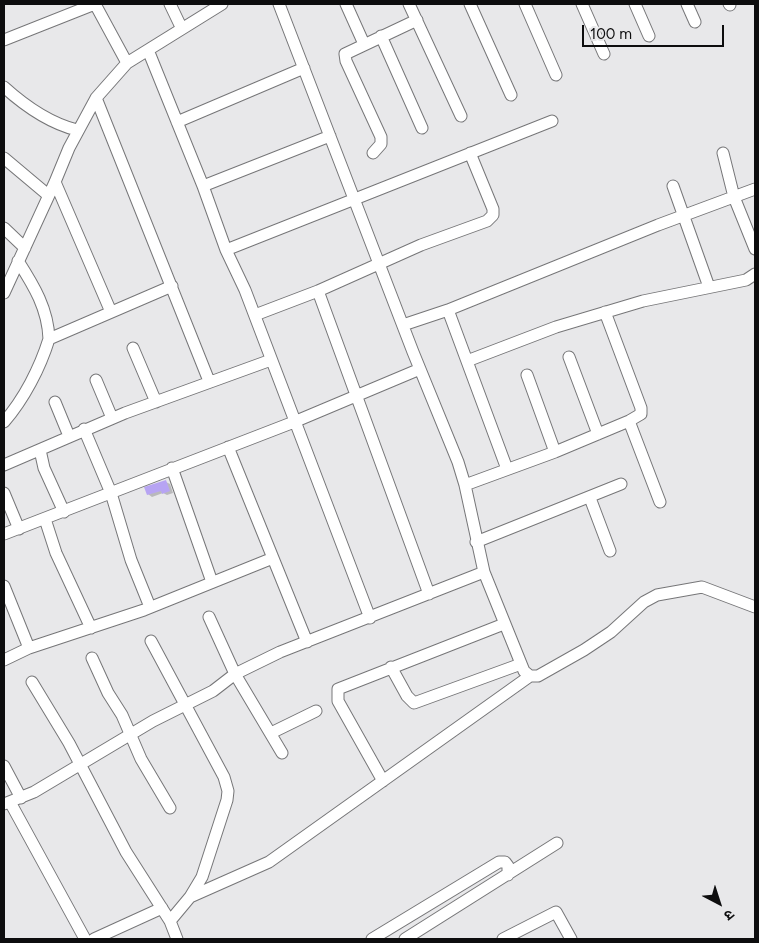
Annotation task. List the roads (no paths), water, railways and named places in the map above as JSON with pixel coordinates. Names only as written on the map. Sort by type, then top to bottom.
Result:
[{"type":"street","points":[[4,40],[95,4],[127,63]]},
{"type":"street","points":[[170,4],[182,30]]},
{"type":"street","points":[[4,293],[77,130],[96,98],[127,63],[222,4]]},
{"type":"street","points":[[279,4],[420,369],[447,431],[465,485],[484,572],[521,664],[530,676]]},
{"type":"street","points":[[346,4],[364,44]]},
{"type":"street","points":[[409,4],[461,116]]},
{"type":"street","points":[[470,4],[511,96]]},
{"type":"street","points":[[525,4],[556,75]]},
{"type":"street","points":[[582,4],[604,54]]},
{"type":"street","points":[[635,4],[649,36]]},
{"type":"street","points":[[687,4],[695,22]]},
{"type":"street","points":[[373,153],[381,144],[381,137],[344,57],[348,52],[417,20]]},
{"type":"street","points":[[381,36],[422,128]]},
{"type":"street","points":[[148,50],[203,186],[226,250],[254,316],[370,618]]},
{"type":"street","points":[[177,122],[304,68]]},
{"type":"street","points":[[4,87],[43,116],[63,126],[77,130]]},
{"type":"street","points":[[96,98],[209,381]]},
{"type":"street","points":[[226,250],[552,121]]},
{"type":"street","points":[[203,186],[330,136]]},
{"type":"street","points":[[254,316],[318,291],[380,263],[487,221],[492,215],[493,209],[470,153]]},
{"type":"street","points":[[723,153],[734,197],[755,249]]},
{"type":"street","points":[[4,158],[48,195]]},
{"type":"street","points":[[55,182],[111,312]]},
{"type":"street","points":[[673,186],[685,215],[709,287]]},
{"type":"street","points":[[403,325],[448,310],[755,189]]},
{"type":"street","points":[[4,228],[25,248]]},
{"type":"street","points":[[4,422],[17,407],[44,357],[49,339],[49,323],[44,309],[18,261]]},
{"type":"street","points":[[467,362],[556,327],[605,312],[643,301],[746,280],[755,274]]},
{"type":"street","points":[[49,339],[172,286]]},
{"type":"street","points":[[318,291],[429,594]]},
{"type":"street","points":[[448,310],[507,469]]},
{"type":"street","points":[[465,485],[555,452],[629,421],[641,414],[641,408],[605,312]]},
{"type":"street","points":[[133,348],[156,402]]},
{"type":"street","points":[[569,357],[598,434]]},
{"type":"street","points":[[4,465],[84,429],[209,381],[271,360]]},
{"type":"street","points":[[4,534],[294,422],[420,369]]},
{"type":"street","points":[[527,375],[555,452]]},
{"type":"street","points":[[96,380],[112,418]]},
{"type":"street","points":[[55,402],[69,436]]},
{"type":"street","points":[[629,421],[660,502]]},
{"type":"street","points":[[84,429],[111,494],[131,560],[150,607]]},
{"type":"street","points":[[228,448],[307,642]]},
{"type":"street","points":[[40,450],[44,468],[64,512]]},
{"type":"street","points":[[172,468],[212,582]]},
{"type":"street","points":[[476,542],[621,484]]},
{"type":"street","points":[[4,493],[19,529]]},
{"type":"street","points":[[590,498],[610,551]]},
{"type":"street","points":[[45,519],[56,553],[91,628]]},
{"type":"street","points":[[4,660],[29,648],[150,607],[273,558]]},
{"type":"street","points":[[12,801],[34,792],[130,735],[213,691],[235,674],[307,642],[484,572]]},
{"type":"street","points":[[4,586],[29,648]]},
{"type":"street","points":[[190,897],[269,862],[530,676],[538,676],[584,650],[611,632],[644,602],[657,595],[702,587],[755,607]]},
{"type":"street","points":[[209,618],[235,674],[282,753]]},
{"type":"street","points":[[383,781],[337,694],[338,689],[504,624]]},
{"type":"street","points":[[151,641],[224,777],[228,791],[222,817],[202,877],[190,897],[170,921]]},
{"type":"street","points":[[92,658],[108,693],[122,715],[130,735],[170,808]]},
{"type":"street","points":[[392,667],[407,696],[414,703],[521,664]]},
{"type":"street","points":[[32,682],[80,765],[126,852],[170,921],[177,939]]},
{"type":"street","points":[[271,733],[316,712]]},
{"type":"street","points":[[4,766],[12,801],[85,939]]},
{"type":"street","points":[[405,939],[557,843]]},
{"type":"street","points":[[372,939],[388,935],[499,862],[506,862],[508,875]]},
{"type":"street","points":[[94,939],[111,936],[162,908]]},
{"type":"street","points":[[503,939],[526,934],[556,912],[571,939]]}]
